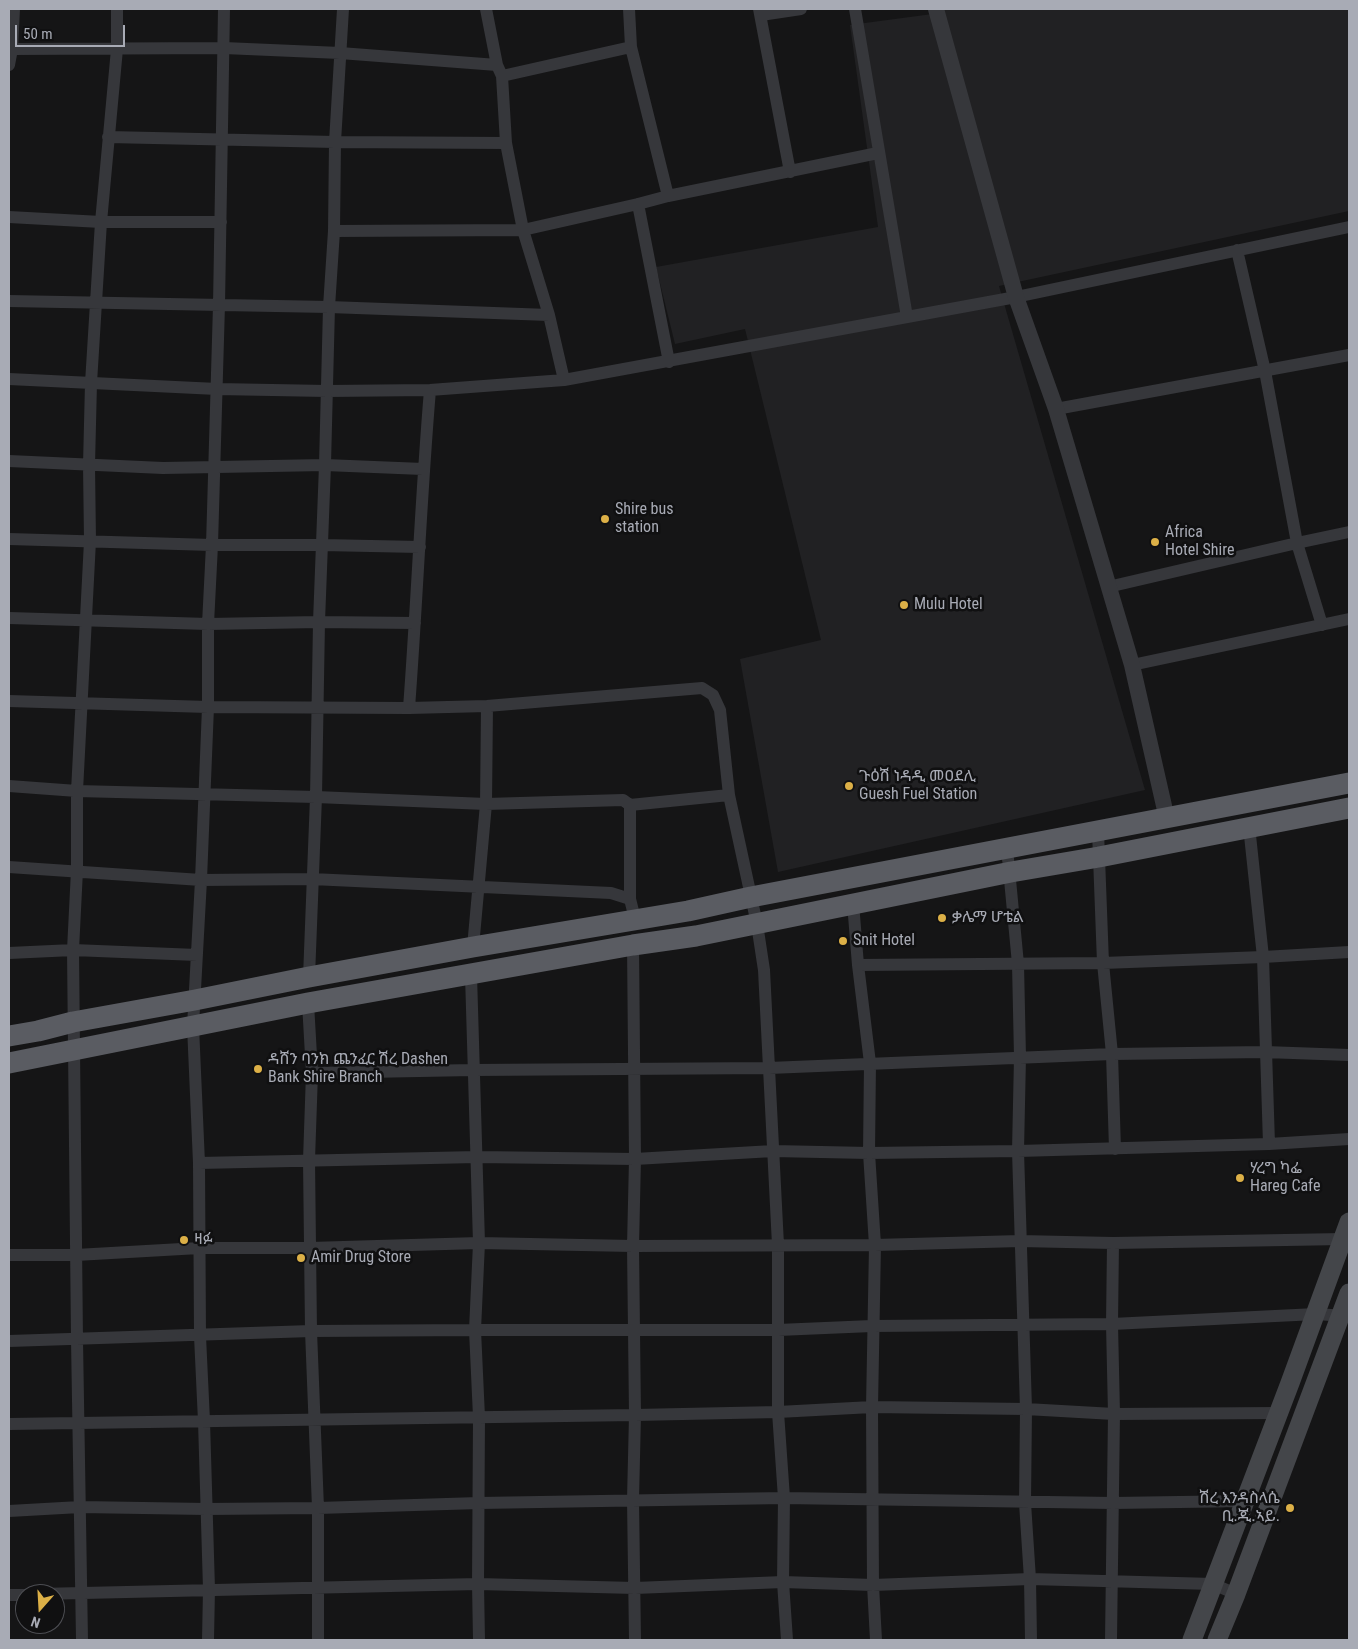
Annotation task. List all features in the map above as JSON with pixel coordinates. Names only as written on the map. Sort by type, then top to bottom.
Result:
[{"type":"highway","points":[[9,1036],[72,1022],[473,947],[632,909],[688,911],[751,897],[1167,818],[1246,801],[1349,783]]},
{"type":"highway","points":[[9,1063],[308,1004],[633,945],[696,936],[1011,872],[1170,844],[1249,826],[1349,808]]},
{"type":"highway","points":[[821,884],[826,909]]},
{"type":"main road","points":[[1192,1640],[1246,1501],[1349,1222]]},
{"type":"main road","points":[[1217,1640],[1345,1316],[1349,1293]]},
{"type":"street","points":[[9,66],[12,49],[14,9]]},
{"type":"street","points":[[82,1640],[76,1340],[72,950],[77,870],[80,704],[90,541],[91,382],[101,222],[116,49],[117,9]]},
{"type":"street","points":[[208,1640],[204,1421],[200,1336],[199,1163],[192,1026],[195,1000],[208,707],[208,624],[217,389],[224,9]]},
{"type":"street","points":[[309,977],[316,797],[319,622],[329,307],[334,231],[335,142],[343,9]]},
{"type":"street","points":[[486,9],[499,71],[506,143],[522,230],[549,315],[564,380]]},
{"type":"street","points":[[629,9],[631,47],[668,196]]},
{"type":"street","points":[[790,172],[760,12],[801,9]]},
{"type":"street","points":[[855,9],[907,317]]},
{"type":"street","points":[[936,9],[1016,297],[1056,409],[1132,665],[1167,818],[1170,844]]},
{"type":"street","points":[[12,49],[224,48],[340,53],[499,71],[631,47]]},
{"type":"street","points":[[108,137],[335,142],[506,143]]},
{"type":"street","points":[[334,231],[522,230],[668,196],[878,153]]},
{"type":"street","points":[[638,204],[670,362]]},
{"type":"street","points":[[9,217],[101,222],[221,222]]},
{"type":"street","points":[[9,379],[217,389],[327,391],[430,390],[564,380],[1016,297],[1349,227]]},
{"type":"street","points":[[1237,250],[1265,371],[1297,543],[1322,625]]},
{"type":"street","points":[[9,301],[329,307],[549,315]]},
{"type":"street","points":[[1056,409],[1349,355]]},
{"type":"street","points":[[409,708],[416,623],[423,469],[430,390]]},
{"type":"street","points":[[9,461],[89,466],[214,468],[325,465],[423,469]]},
{"type":"street","points":[[1108,588],[1349,532]]},
{"type":"street","points":[[9,539],[212,546],[322,545],[420,547]]},
{"type":"street","points":[[9,618],[208,624],[416,623]]},
{"type":"street","points":[[1132,665],[1349,619]]},
{"type":"street","points":[[9,701],[208,707],[409,708],[487,706],[702,688],[713,695],[720,710],[729,795],[757,924],[764,970],[778,1245],[778,1412],[784,1498],[783,1582],[787,1640]]},
{"type":"street","points":[[473,947],[486,804],[487,706]]},
{"type":"street","points":[[9,786],[77,791],[316,797],[486,804],[623,800],[630,805],[729,795]]},
{"type":"street","points":[[630,805],[632,909]]},
{"type":"street","points":[[1249,826],[1263,957],[1269,1144]]},
{"type":"street","points":[[1098,831],[1103,963],[1112,1054],[1114,1149]]},
{"type":"street","points":[[1007,848],[1011,872],[1018,964],[1020,1057],[1018,1151],[1026,1409],[1025,1502],[1030,1579],[1031,1640]]},
{"type":"street","points":[[9,867],[77,870],[201,880],[312,879],[611,893],[632,909]]},
{"type":"street","points":[[853,903],[858,965],[870,1063],[869,1153],[875,1246],[872,1406],[873,1585],[876,1640]]},
{"type":"street","points":[[633,945],[635,1159],[633,1246],[635,1415],[633,1500],[634,1640]]},
{"type":"street","points":[[9,953],[72,950],[197,955]]},
{"type":"street","points":[[858,965],[1103,963],[1349,952]]},
{"type":"street","points":[[471,975],[477,1157],[478,1243],[475,1330],[479,1417],[478,1584],[480,1640]]},
{"type":"street","points":[[308,1004],[312,1073],[309,1160],[311,1332],[318,1508],[318,1640]]},
{"type":"street","points":[[312,1073],[769,1068],[1112,1054],[1265,1052],[1349,1055]]},
{"type":"street","points":[[199,1163],[477,1157],[635,1159],[773,1151],[869,1153],[1018,1151],[1269,1144],[1349,1139]]},
{"type":"street","points":[[9,1255],[76,1255],[200,1248],[310,1248],[478,1243],[633,1246],[875,1246],[1020,1241],[1113,1243],[1343,1239]]},
{"type":"street","points":[[1110,1640],[1114,1414],[1113,1243]]},
{"type":"street","points":[[9,1341],[311,1332],[778,1330],[872,1326],[1112,1324],[1316,1314],[1345,1316]]},
{"type":"street","points":[[9,1424],[635,1415],[778,1412],[872,1406],[1026,1409],[1114,1414],[1279,1413]]},
{"type":"street","points":[[9,1511],[80,1507],[318,1508],[479,1503],[784,1498],[1112,1503],[1246,1501]]},
{"type":"street","points":[[65,1593],[478,1584],[635,1588],[783,1582],[873,1585],[1030,1579],[1214,1584],[1236,1594]]},
{"type":"shaded area","points":[[940,9],[1349,9],[1349,211],[999,286],[1145,790],[778,872],[740,659],[821,640],[745,329],[675,344],[656,267],[878,227],[850,25],[940,13]]},
{"type":"place","name":"Shire bus station","points":[[605,519]]},
{"type":"place","name":"Africa Hotel Shire","points":[[1155,542]]},
{"type":"place","name":"Mulu Hotel","points":[[904,605]]},
{"type":"place","name":"ጉዕሽ ነዳዲ መዐደሊ Guesh Fuel Station","points":[[849,786]]},
{"type":"place","name":"ቃሌማ ሆቴል","points":[[942,918]]},
{"type":"place","name":"Snit Hotel","points":[[843,941]]},
{"type":"place","name":"ዳሸን ባንክ ጨንፈር ሽረ Dashen Bank Shire Branch","points":[[258,1069]]},
{"type":"place","name":"ሃረግ ካፌ Hareg Cafe","points":[[1240,1178]]},
{"type":"place","name":"ዛፉ","points":[[184,1240]]},
{"type":"place","name":"Amir Drug Store","points":[[301,1258]]},
{"type":"place","name":"ሽረ እንዳስላሴ ቢ.ጂ.ኣይ.","points":[[1290,1508]]}]
